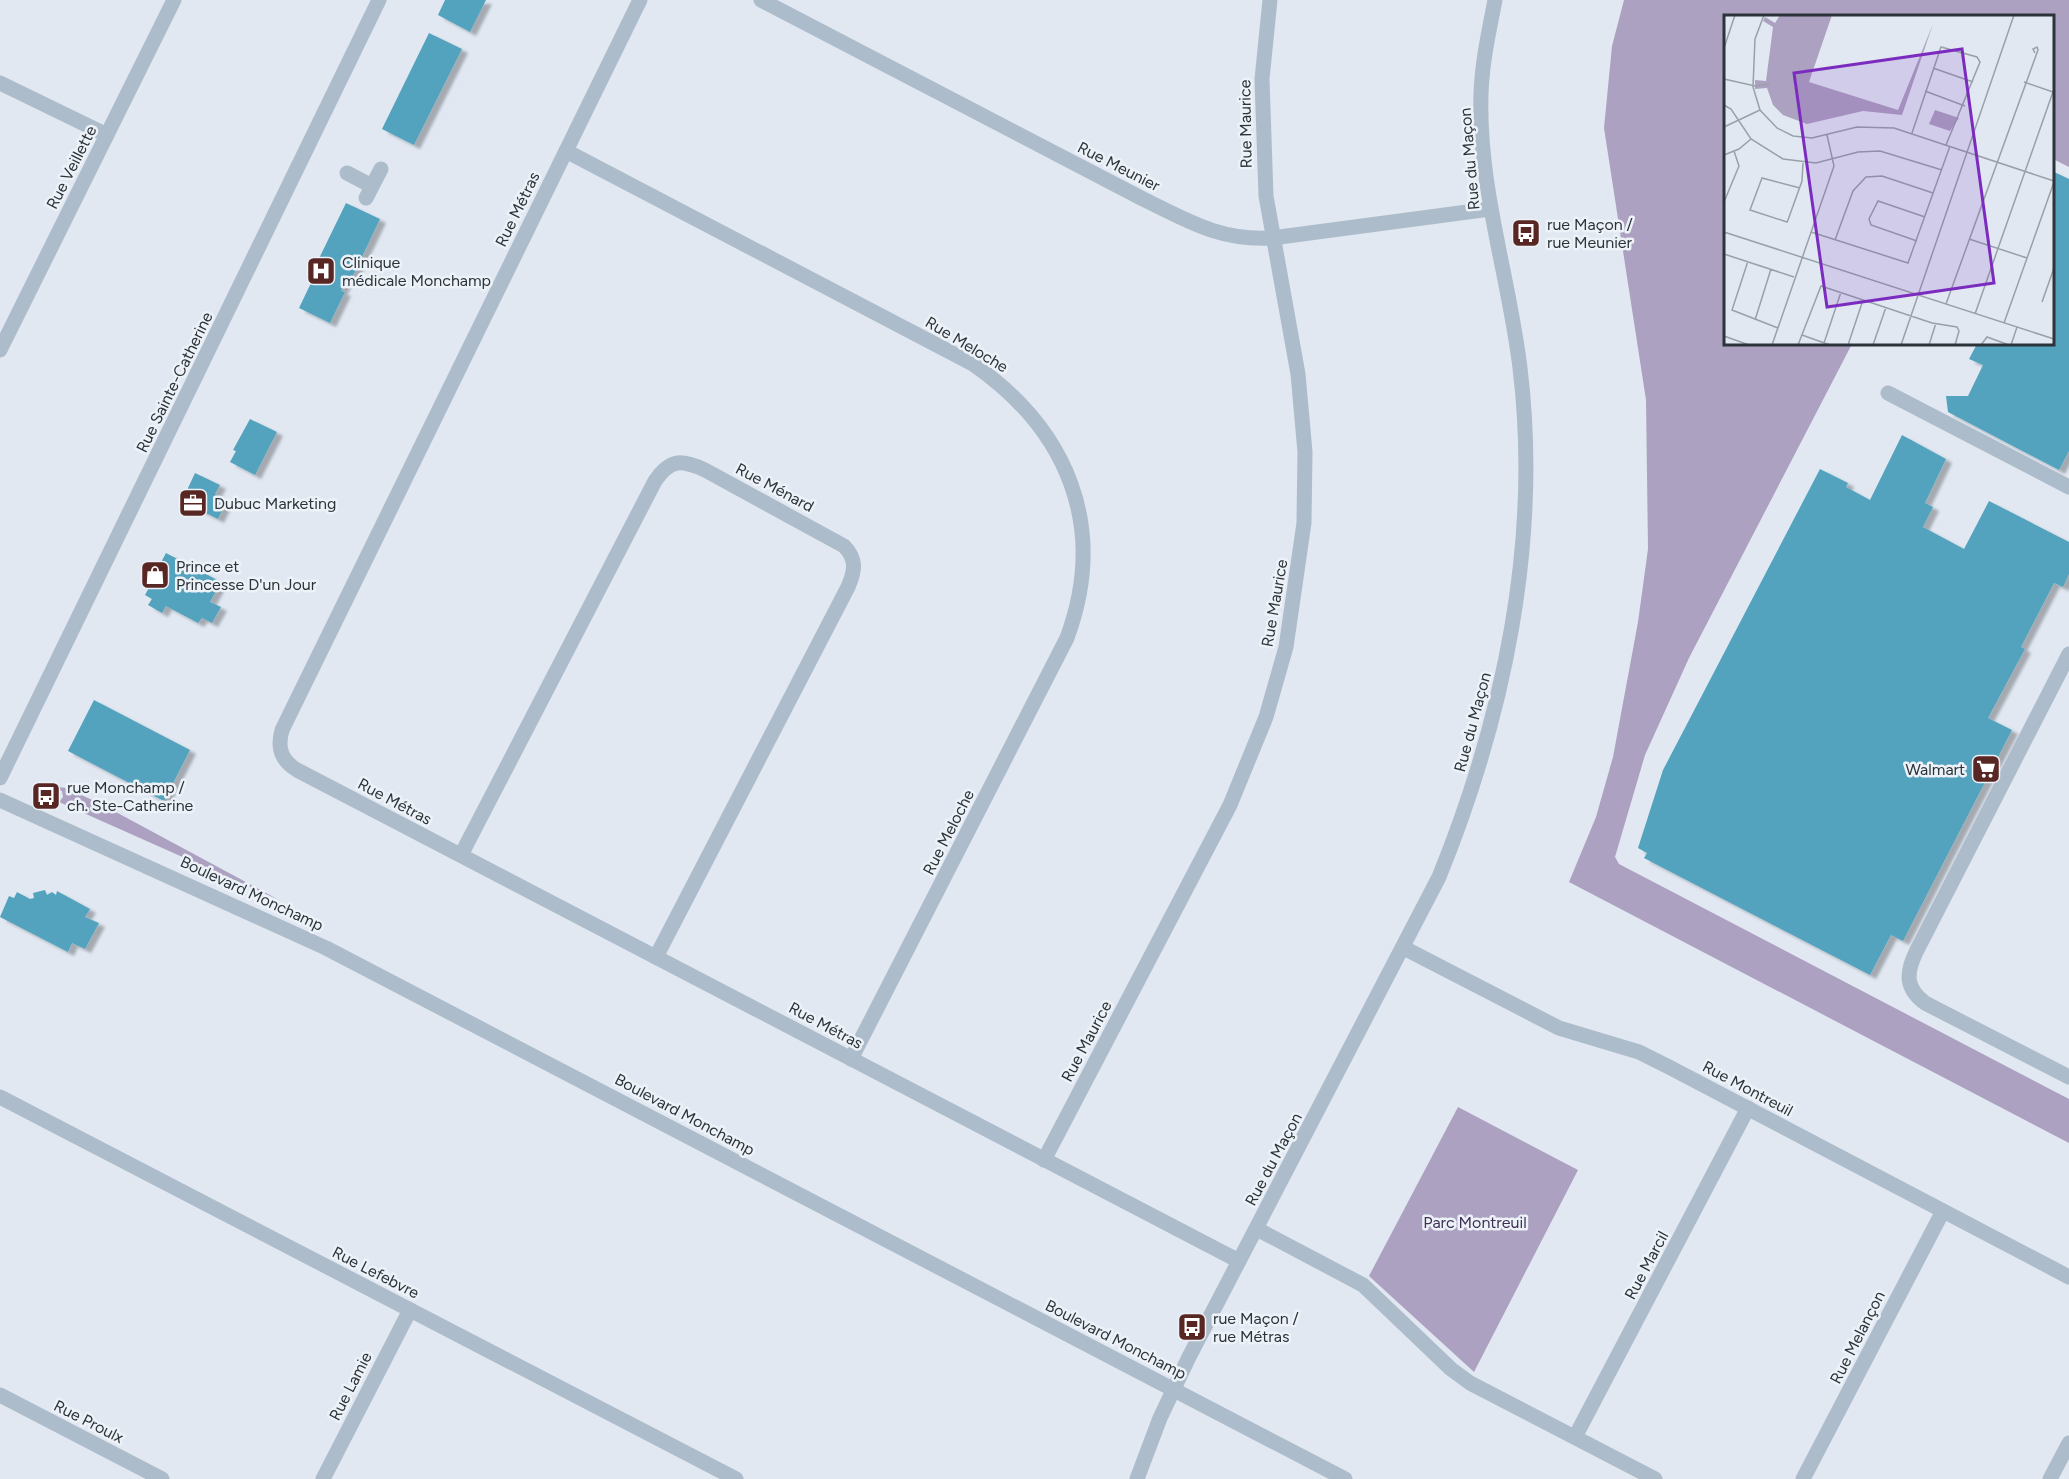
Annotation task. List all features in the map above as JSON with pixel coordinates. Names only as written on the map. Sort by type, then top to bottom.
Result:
[{"type":"street","name":"Rue Veillette","points":[[0,350],[174,0]]},
{"type":"street","name":"Rue Sainte-Catherine","points":[[0,778],[379,0]]},
{"type":"street","name":"Rue Métras","points":[[640,0],[288,717],[279,742],[284,760],[290,766],[1239,1261]]},
{"type":"street","name":"Rue Meunier","points":[[761,0],[1194,225],[1226,236],[1248,240],[1272,238],[1491,209]]},
{"type":"street","name":"Rue Maurice","points":[[1044,1160],[1230,805],[1266,717],[1286,647],[1302,543],[1305,452],[1298,374],[1266,196],[1262,79],[1270,0]]},
{"type":"street","name":"Rue du Maçon","points":[[1137,1479],[1174,1388],[1439,877],[1479,767],[1506,659],[1518,583],[1524,505],[1523,403],[1512,311],[1491,209],[1481,95],[1495,0]]},
{"type":"street","points":[[0,83],[107,135]]},
{"type":"street","name":"Rue Meloche","points":[[566,151],[973,364],[1011,393],[1043,429],[1060,457],[1074,493],[1080,518],[1082,576],[1078,601],[1067,638],[851,1059]]},
{"type":"street","points":[[347,173],[369,192],[381,169]]},
{"type":"street","points":[[0,314],[14,321]]},
{"type":"street","points":[[1888,393],[2069,487]]},
{"type":"street","name":"Rue Ménard","points":[[461,855],[655,481],[668,466],[676,463],[686,463],[705,470],[844,546],[850,552],[855,569],[848,587],[656,957]]},
{"type":"street","points":[[2069,654],[1908,971],[1912,990],[1925,1003],[2069,1077]]},
{"type":"street","name":"Boulevard Monchamp","points":[[0,800],[200,888],[326,948],[1345,1479]]},
{"type":"street","name":"Rue Montreuil","points":[[1404,948],[1560,1029],[1640,1052],[2069,1277]]},
{"type":"street","name":"Rue Lefebvre","points":[[0,1097],[736,1479]]},
{"type":"street","name":"Rue Marcil","points":[[1575,1437],[1748,1108]]},
{"type":"street","name":"Rue Melançon","points":[[1803,1479],[1943,1211]]},
{"type":"street","points":[[1257,1229],[1364,1286],[1460,1376],[1655,1479]]},
{"type":"street","name":"Rue Lamie","points":[[323,1479],[410,1310]]},
{"type":"street","name":"Rue Proulx","points":[[0,1395],[162,1479]]},
{"type":"street","points":[[2050,1479],[2069,1443]]},
{"type":"green space","points":[[1624,0],[2069,0],[2069,167],[2054,160],[2054,15],[1724,15],[1724,345],[1851,345],[1689,658],[1645,755],[1615,857],[1619,864],[2069,1099],[2069,1143],[1569,882],[1596,817],[1613,757],[1638,622],[1648,549],[1646,400],[1604,128],[1612,46]]},
{"type":"green space","points":[[51,786],[66,788],[101,804],[279,900],[59,802],[63,797],[62,791]]},
{"type":"green space","name":"Parc Montreuil","points":[[1458,1107],[1578,1170],[1474,1372],[1369,1276]]},
{"type":"building","points":[[445,0],[486,0],[470,32],[438,15]]},
{"type":"building","points":[[429,33],[462,49],[414,145],[382,129]]},
{"type":"building","points":[[2054,172],[2069,179],[2069,451],[2059,470],[1948,412],[1946,396],[1968,396],[1983,365],[1969,359],[1976,345],[2054,345]]},
{"type":"building","points":[[346,203],[380,219],[350,282],[347,280],[341,291],[345,292],[330,323],[299,308],[312,281],[309,279]]},
{"type":"building","points":[[250,419],[277,432],[255,475],[230,462],[236,451],[233,450]]},
{"type":"building","points":[[1902,435],[1946,459],[1925,503],[1933,507],[1923,527],[1964,549],[1989,501],[2069,542],[2069,574],[2063,587],[2054,583],[2021,647],[2025,649],[1988,718],[2012,730],[1903,941],[1891,935],[1870,975],[1644,858],[1647,853],[1638,848],[1663,770],[1820,469],[1848,483],[1846,487],[1870,500]]},
{"type":"building","points":[[195,473],[220,485],[215,494],[227,500],[218,519],[182,501]]},
{"type":"building","points":[[166,553],[221,582],[210,602],[221,607],[212,623],[202,618],[198,623],[166,606],[162,613],[148,605],[152,599],[145,595],[153,580],[148,578],[154,568],[157,570]]},
{"type":"building","points":[[94,700],[190,750],[164,801],[68,751]]},
{"type":"building","points":[[45,890],[47,895],[52,892],[56,895],[57,891],[90,909],[85,917],[99,923],[85,949],[72,943],[68,952],[0,917],[9,896],[14,898],[17,892],[30,899],[34,898],[33,893]]},
{"type":"place","name":"rue Maçon / rue Meunier","points":[[1526,233]]},
{"type":"place","name":"Clinique médicale Monchamp","points":[[321,271]]},
{"type":"place","name":"Dubuc Marketing","points":[[193,503]]},
{"type":"place","name":"Prince et Princesse D'un Jour","points":[[155,575]]},
{"type":"place","name":"Walmart","points":[[1986,769]]},
{"type":"place","name":"rue Monchamp / ch. Ste-Catherine","points":[[46,796]]},
{"type":"place","name":"rue Maçon / rue Métras","points":[[1192,1327]]}]
